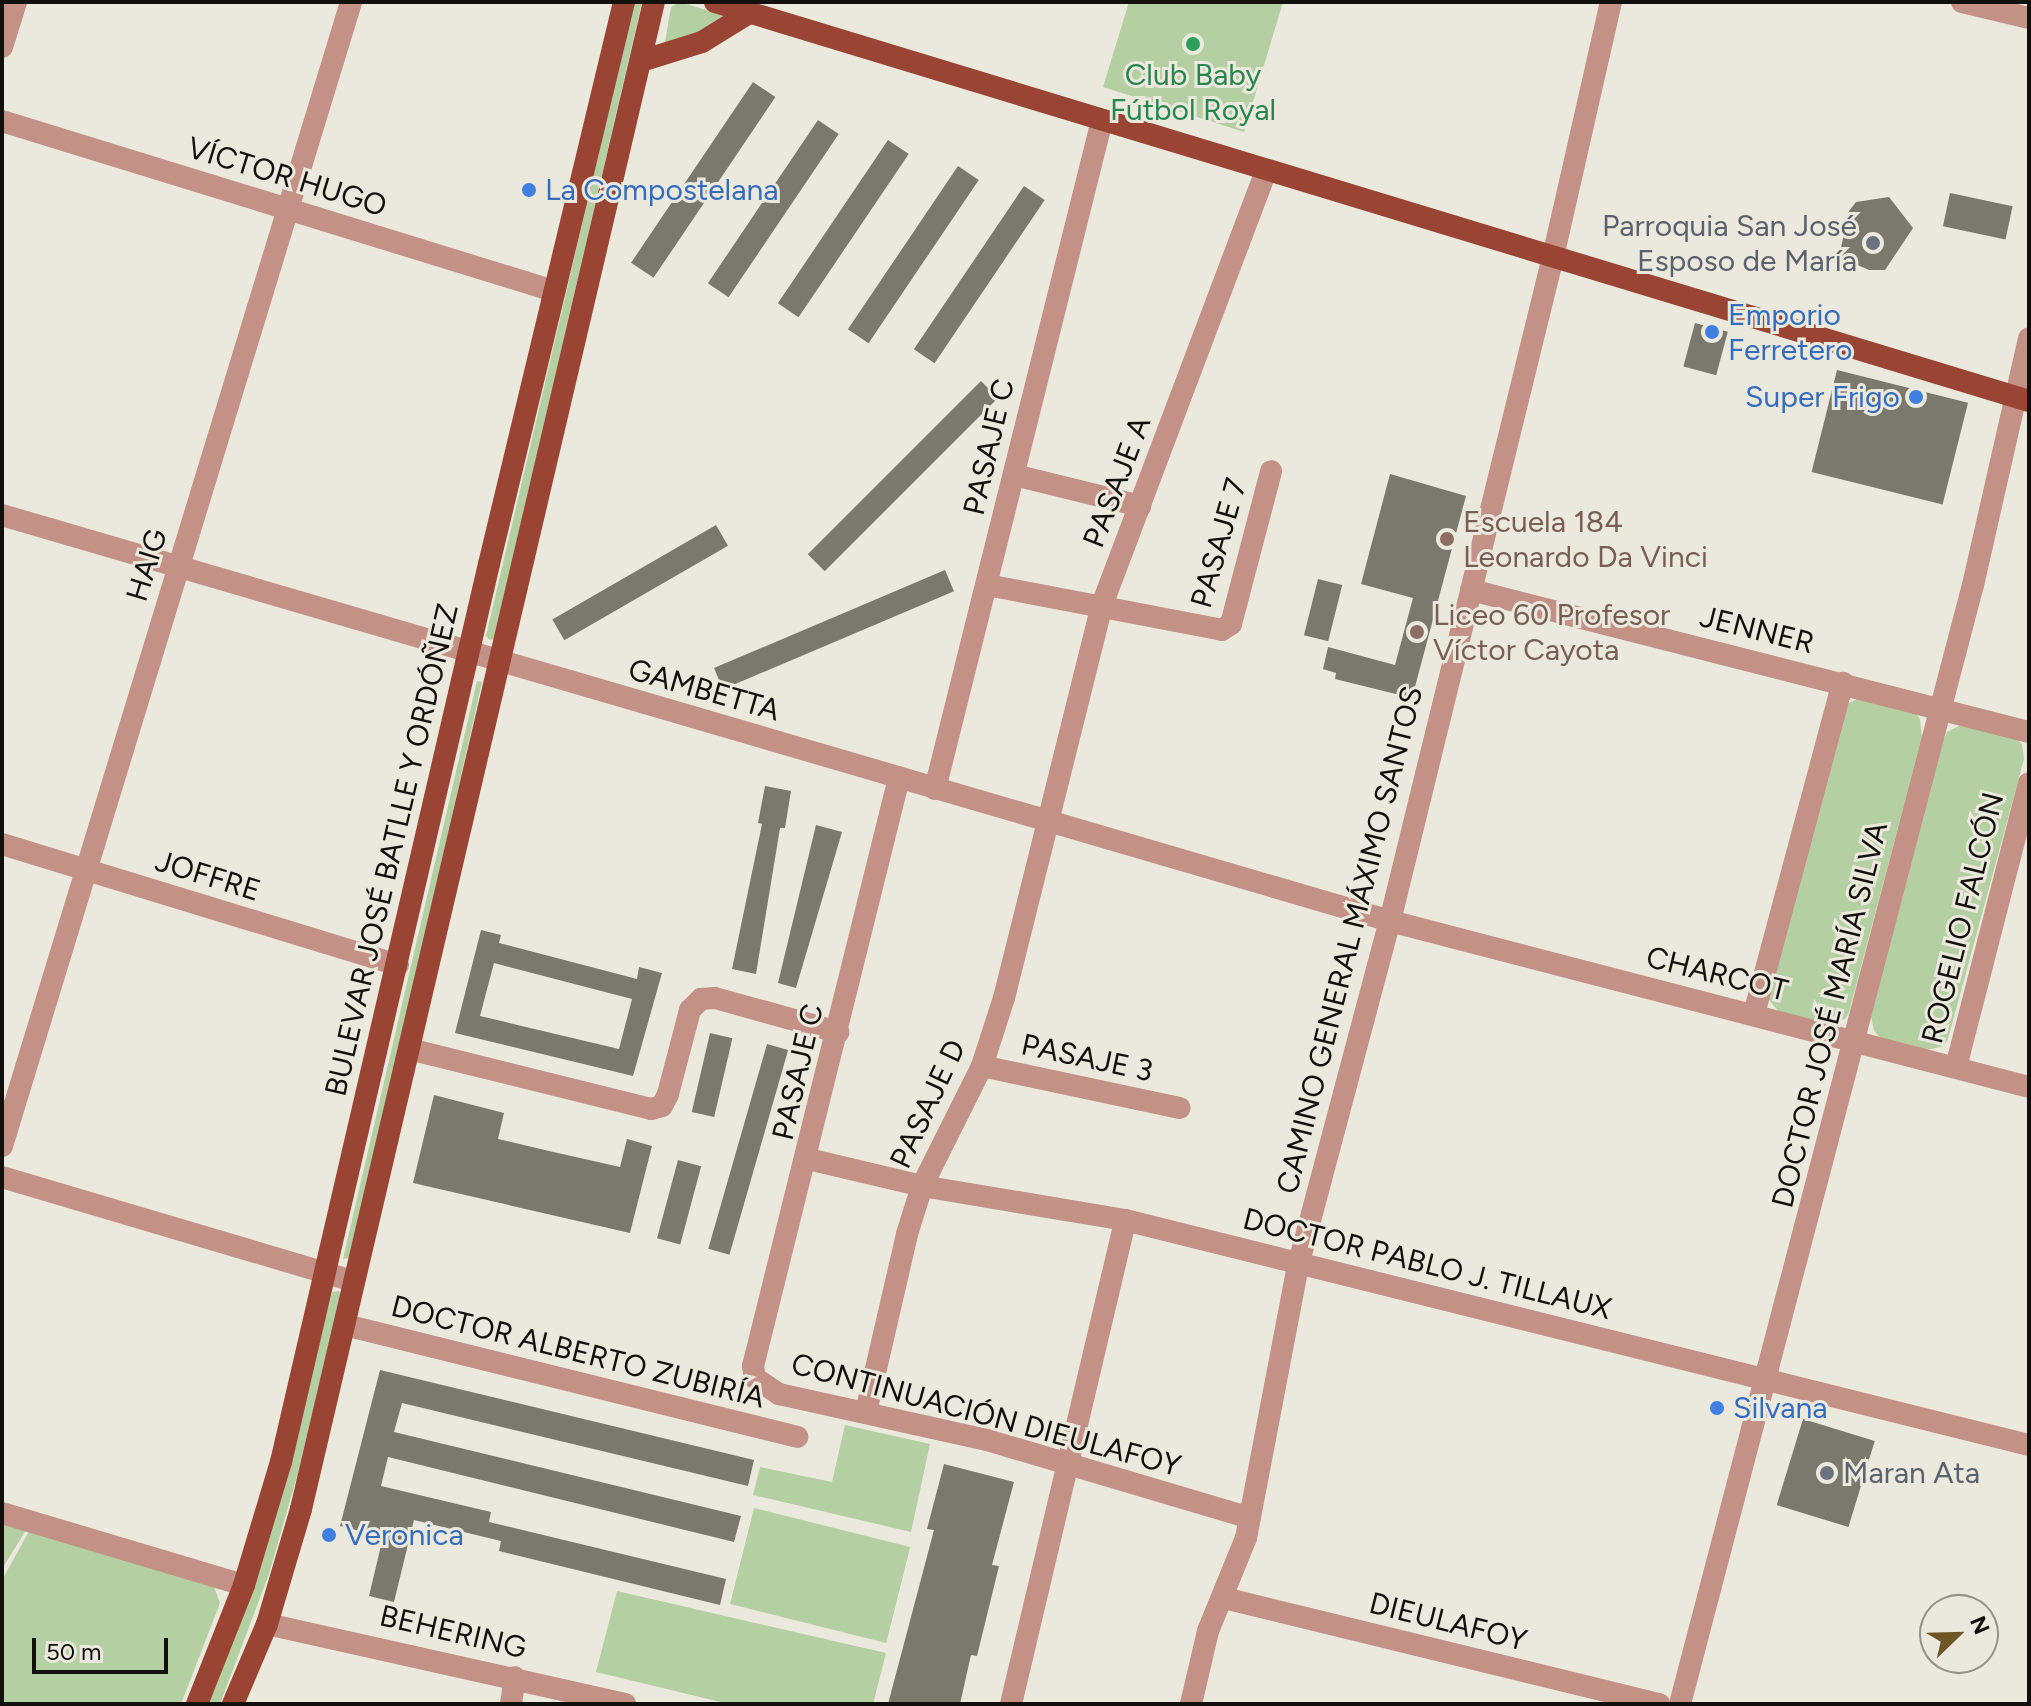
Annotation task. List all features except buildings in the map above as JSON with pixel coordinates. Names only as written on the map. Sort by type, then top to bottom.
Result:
[{"type":"main road","name":"BULEVAR JOSÉ BATLLE Y ORDÓÑEZ","points":[[197,1704],[244,1585],[281,1462],[624,2]]},
{"type":"main road","name":"BULEVAR JOSÉ BATLLE Y ORDÓÑEZ","points":[[233,1704],[267,1624],[301,1509],[654,2]]},
{"type":"main road","points":[[715,2],[2022,398]]},
{"type":"main road","points":[[641,61],[702,42],[749,13]]},
{"type":"street","points":[[2,47],[16,2]]},
{"type":"street","name":"HAIG","points":[[2,1146],[351,2]]},
{"type":"street","name":"CAMINO GENERAL MÁXIMO SANTOS","points":[[1191,1704],[1208,1631],[1224,1598],[1250,1518],[1298,1266],[1390,921],[1553,257],[1611,2]]},
{"type":"street","points":[[1962,2],[2029,18]]},
{"type":"street","name":"PASAJE C","points":[[935,789],[1102,120]]},
{"type":"street","name":"VÍCTOR HUGO","points":[[2,121],[554,291]]},
{"type":"street","name":"PASAJE A","points":[[1045,822],[1102,605],[1266,171]]},
{"type":"street","name":"DOCTOR JOSÉ MARÍA SILVA","points":[[1680,1704],[2022,398],[2029,338]]},
{"type":"street","name":"PASAJE 7","points":[[1102,605],[1222,630],[1231,624],[1271,471]]},
{"type":"street","points":[[1014,475],[1140,506]]},
{"type":"street","name":"GAMBETTA","points":[[2,515],[1390,921]]},
{"type":"street","points":[[987,585],[1102,605]]},
{"type":"street","name":"JENNER","points":[[1471,590],[2029,732]]},
{"type":"street","points":[[1754,1014],[1843,683]]},
{"type":"street","name":"PASAJE C","points":[[755,1378],[753,1366],[808,1159],[899,778]]},
{"type":"street","name":"ROGELIO FALCÓN","points":[[1956,1067],[2029,783]]},
{"type":"street","name":"PASAJE D","points":[[866,1412],[907,1234],[922,1186],[982,1066],[1012,971],[1045,822]]},
{"type":"street","name":"JOFFRE","points":[[2,844],[398,965]]},
{"type":"street","name":"CHARCOT","points":[[1390,921],[2029,1087]]},
{"type":"street","points":[[409,1049],[651,1109],[662,1106],[668,1094],[690,1010],[701,999],[715,998],[838,1032]]},
{"type":"street","name":"PASAJE 3","points":[[982,1066],[1180,1108]]},
{"type":"street","name":"DOCTOR PABLO J. TILLAUX","points":[[808,1159],[922,1186],[1125,1220],[1298,1266],[1768,1377],[2029,1445]]},
{"type":"street","name":"DOCTOR ALBERTO ZUBIRÍA","points":[[2,1177],[354,1281]]},
{"type":"street","points":[[1011,1704],[1125,1220]]},
{"type":"street","name":"DOCTOR ALBERTO ZUBIRÍA","points":[[345,1325],[797,1437]]},
{"type":"street","name":"CONTINUACIÓN DIEULAFOY","points":[[755,1378],[779,1394],[866,1412],[1068,1464],[1250,1518]]},
{"type":"street","points":[[2,1513],[244,1585]]},
{"type":"street","name":"DIEULAFOY","points":[[1224,1598],[1659,1704]]},
{"type":"street","name":"BEHERING","points":[[267,1624],[625,1704]]},
{"type":"street","points":[[511,1704],[515,1677]]},
{"type":"green space","points":[[634,2],[642,2],[494,639],[490,640],[486,636]]},
{"type":"green space","points":[[680,2],[722,15],[723,19],[706,33],[665,42],[671,7]]},
{"type":"green space","name":"Club Baby Fútbol Royal","points":[[1129,2],[1283,2],[1244,132],[1103,87]]},
{"type":"green space","points":[[477,681],[482,682],[438,878],[349,1258],[343,1259]]},
{"type":"green space","points":[[1859,698],[1914,711],[1920,719],[1922,737],[1849,1012],[1846,1018],[1832,1025],[1780,1013],[1769,1000],[1845,705]]},
{"type":"green space","points":[[1963,724],[2014,737],[2022,744],[2024,759],[1948,1039],[1944,1046],[1927,1050],[1881,1038],[1874,1031],[1871,1016],[1943,741],[1947,732]]},
{"type":"green space","points":[[339,1291],[341,1294],[299,1469],[269,1574],[220,1704],[208,1704],[259,1572],[332,1292]]},
{"type":"green space","points":[[845,1425],[930,1444],[911,1532],[753,1495],[760,1467],[832,1482]]},
{"type":"green space","points":[[754,1508],[910,1547],[886,1643],[730,1604]]},
{"type":"green space","points":[[2,1523],[26,1530],[2,1569]]},
{"type":"green space","points":[[29,1531],[214,1587],[220,1603],[181,1704],[2,1704],[2,1580]]},
{"type":"green space","points":[[617,1591],[886,1653],[873,1704],[729,1704],[596,1672]]},
{"type":"place","name":"Club Baby Fútbol Royal","points":[[1193,44]]},
{"type":"place","name":"La Compostelana","points":[[529,190]]},
{"type":"place","name":"Parroquia San José Esposo de María","points":[[1873,243]]},
{"type":"place","name":"Emporio Ferretero","points":[[1712,332]]},
{"type":"place","name":"Super Frigo","points":[[1916,397]]},
{"type":"place","name":"Escuela 184 Leonardo Da Vinci","points":[[1447,539]]},
{"type":"place","name":"Liceo 60 Profesor Víctor Cayota","points":[[1417,632]]},
{"type":"place","name":"Silvana","points":[[1717,1408]]},
{"type":"place","name":"Maran Ata","points":[[1827,1473]]},
{"type":"place","name":"Veronica","points":[[329,1535]]}]
